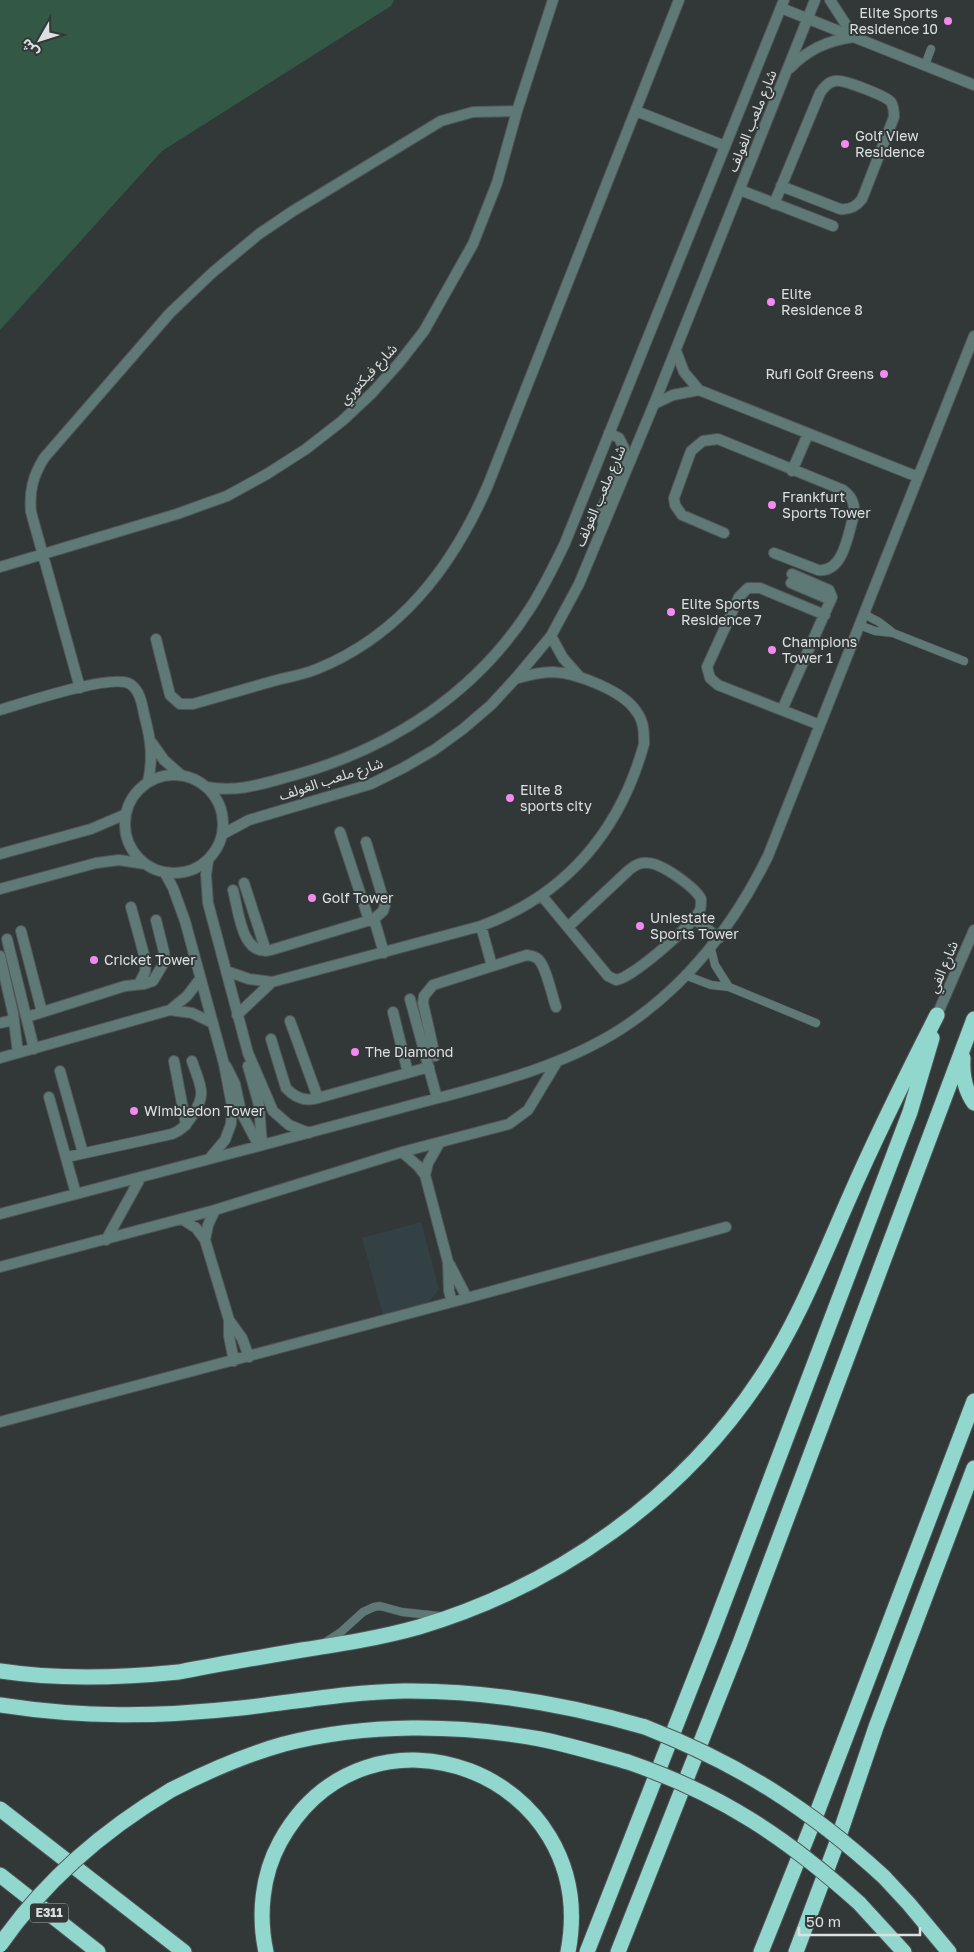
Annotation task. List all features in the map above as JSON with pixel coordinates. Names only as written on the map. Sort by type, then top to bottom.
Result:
[{"type":"highway","points":[[0,1671],[77,1677],[145,1676],[179,1672],[383,1636],[454,1615],[522,1587],[586,1550],[616,1529],[659,1494],[699,1456],[721,1431],[762,1376],[796,1317],[880,1129],[938,1015]]},
{"type":"highway","points":[[587,1952],[711,1636],[910,1112],[921,1080],[938,1015]]},
{"type":"highway","points":[[618,1952],[740,1643],[974,1018]]},
{"type":"highway","points":[[964,1046],[963,1079],[966,1090],[974,1103]]},
{"type":"highway","points":[[761,1952],[853,1719],[974,1401]]},
{"type":"highway","points":[[796,1952],[836,1845],[876,1727],[974,1468]]},
{"type":"highway","points":[[0,1705],[69,1714],[136,1715],[225,1710],[363,1693],[444,1692],[485,1695],[566,1707],[645,1727],[703,1752],[768,1787],[825,1826],[884,1877],[949,1952]]},
{"type":"highway","points":[[0,1945],[27,1910],[69,1864],[118,1824],[171,1790],[226,1764],[283,1745],[312,1738],[388,1729],[464,1730],[502,1734],[578,1748],[628,1762],[688,1786],[757,1822],[820,1868],[859,1903],[904,1952]]},
{"type":"highway","points":[[266,1952],[262,1922],[264,1884],[277,1848],[297,1816],[310,1802],[340,1780],[376,1766],[413,1760],[451,1764],[487,1777],[518,1799],[538,1819],[554,1843],[568,1879],[572,1916],[568,1952]]},
{"type":"highway","points":[[0,1809],[184,1952]]},
{"type":"highway","name":"E311","points":[[0,1875],[98,1952]]},
{"type":"street","name":"شارع فيكتوري","points":[[0,567],[42,556],[177,514],[227,496],[306,449],[342,421],[399,363],[424,330],[458,274],[486,214],[553,0]]},
{"type":"street","points":[[156,640],[170,695],[180,704],[193,704],[316,669],[354,652],[383,631],[434,580],[456,550],[473,518],[680,0]]},
{"type":"street","name":"شارع ملعب الغولف","points":[[223,834],[249,820],[371,784],[434,750],[491,705],[550,636],[579,584],[654,404],[815,0]]},
{"type":"street","points":[[830,0],[854,37]]},
{"type":"street","points":[[783,4],[808,18],[974,85]]},
{"type":"street","name":"شارع ملعب الغولف","points":[[206,787],[221,790],[249,787],[353,756],[411,726],[463,687],[487,664],[510,636],[545,583],[565,543],[783,4]]},
{"type":"street","points":[[787,70],[811,50],[839,39],[854,37]]},
{"type":"street","points":[[774,204],[781,186],[820,93],[828,84],[840,80],[882,96],[891,102],[894,117],[862,200],[858,204],[847,209],[840,208],[781,186]]},
{"type":"street","points":[[80,688],[31,512],[29,498],[31,483],[36,470],[44,458],[170,313],[212,273],[259,234],[293,211],[441,121],[474,112],[517,111]]},
{"type":"street","points":[[636,111],[725,146]]},
{"type":"street","points":[[740,190],[834,226]]},
{"type":"street","points":[[0,1214],[309,1133],[530,1072],[592,1046],[621,1029],[646,1011],[711,949],[746,898],[768,856],[974,336]]},
{"type":"street","points":[[676,351],[684,372],[698,390],[918,477]]},
{"type":"street","points":[[654,404],[673,395],[698,390]]},
{"type":"street","points":[[604,524],[602,509],[624,454],[624,448],[619,438],[609,433]]},
{"type":"street","points":[[792,471],[808,434]]},
{"type":"street","points":[[724,533],[682,515],[675,505],[675,492],[691,451],[696,445],[710,439],[718,439],[792,471],[843,490],[852,498],[855,509],[854,515],[840,559],[833,567],[818,570],[774,553]]},
{"type":"street","points":[[782,710],[832,600],[832,594],[829,590],[792,578]]},
{"type":"street","points":[[820,724],[713,682],[707,673],[709,662],[739,597],[748,588],[760,588],[825,615]]},
{"type":"street","points":[[550,636],[563,658],[580,677]]},
{"type":"street","points":[[226,971],[249,979],[272,982],[481,926],[519,910],[542,896],[573,870],[604,834],[617,813],[644,744],[642,721],[636,710],[628,702],[580,677],[541,672],[515,679]]},
{"type":"street","points":[[0,710],[114,680],[130,684],[140,697],[151,740],[152,761],[148,782]]},
{"type":"street","points":[[151,740],[164,760],[181,775]]},
{"type":"street","points":[[0,889],[96,863],[119,860],[146,865],[165,873],[188,872],[208,861],[220,844],[224,821],[221,808],[215,796],[194,779],[181,775],[168,775],[148,782],[133,797],[126,814],[125,828],[129,842],[136,855],[146,865]]},
{"type":"street","points":[[0,854],[90,829],[126,814]]},
{"type":"street","points":[[340,832],[384,952]]},
{"type":"street","points":[[233,890],[246,939],[252,947],[266,951],[371,919],[383,911],[385,905],[366,842]]},
{"type":"street","points":[[208,861],[206,882],[208,903],[248,1053],[273,1110],[288,1125],[309,1133]]},
{"type":"street","points":[[542,896],[608,976],[621,980],[659,952],[693,918],[700,910],[701,905],[698,893],[659,866],[646,862],[629,870],[568,926]]},
{"type":"street","points":[[165,873],[173,888],[185,921],[224,1064],[232,1106],[231,1124],[225,1140],[208,1160]]},
{"type":"street","points":[[244,883],[266,951]]},
{"type":"street","points":[[131,907],[146,962],[145,972],[140,984]]},
{"type":"street","points":[[693,918],[719,938]]},
{"type":"street","points":[[27,1017],[125,986],[152,981],[165,961],[156,920]]},
{"type":"street","points":[[481,926],[492,966]]},
{"type":"street","name":"شارع الفي","points":[[938,1015],[974,930]]},
{"type":"street","points":[[21,931],[42,1012]]},
{"type":"street","points":[[7,939],[34,1049]]},
{"type":"street","points":[[435,1056],[423,1003],[428,990],[433,985],[527,955],[536,958],[542,965],[556,1008]]},
{"type":"street","points":[[0,956],[14,1020],[18,1053]]},
{"type":"street","points":[[0,1058],[170,1010],[187,996],[200,979]]},
{"type":"street","points":[[238,1015],[272,982]]},
{"type":"street","points":[[410,999],[437,1098]]},
{"type":"street","points":[[170,1010],[192,1013],[213,1023]]},
{"type":"street","points":[[393,1012],[408,1073]]},
{"type":"street","points":[[0,1023],[14,1020]]},
{"type":"street","points":[[290,1021],[318,1098]]},
{"type":"street","points":[[271,1039],[286,1088],[304,1100],[318,1098],[429,1067]]},
{"type":"street","points":[[248,1053],[249,1069],[259,1106],[261,1145]]},
{"type":"street","points":[[174,1061],[186,1125]]},
{"type":"street","points":[[67,1157],[172,1134],[186,1125],[200,1105],[202,1097],[192,1061]]},
{"type":"street","points":[[0,1267],[215,1210],[402,1152],[509,1124],[528,1110],[557,1062]]},
{"type":"street","points":[[224,1064],[232,1078],[245,1121],[261,1145]]},
{"type":"street","points":[[60,1071],[83,1153]]},
{"type":"street","points":[[49,1096],[76,1194]]},
{"type":"street","points":[[425,1175],[428,1163],[440,1142]]},
{"type":"street","points":[[402,1152],[425,1175],[448,1262],[449,1291],[452,1302]]},
{"type":"street","points":[[106,1240],[141,1177]]},
{"type":"street","points":[[205,1240],[208,1225],[215,1210]]},
{"type":"street","points":[[182,1219],[196,1228],[205,1240],[230,1320],[239,1333],[249,1357]]},
{"type":"street","points":[[0,1422],[249,1357],[726,1227]]},
{"type":"street","points":[[448,1262],[467,1298]]},
{"type":"street","points":[[230,1320],[229,1336],[234,1361]]},
{"type":"lane","points":[[925,65],[931,49]]},
{"type":"lane","points":[[864,614],[894,633],[964,661]]},
{"type":"lane","points":[[859,625],[875,631],[894,633]]},
{"type":"lane","points":[[711,949],[715,966],[729,987]]},
{"type":"lane","points":[[685,975],[711,984],[729,987],[816,1023]]},
{"type":"lane","points":[[311,1649],[341,1632],[363,1612],[374,1607],[380,1606],[420,1614],[454,1615]]},
{"type":"shaded area","points":[[421,1222],[439,1289],[429,1302],[383,1315],[362,1238]]},
{"type":"green space","points":[[0,0],[394,0],[391,6],[162,151],[0,330]]},
{"type":"place","name":"Elite Sports Residence 10","points":[[948,21]]},
{"type":"place","name":"Golf View Residence","points":[[845,144]]},
{"type":"place","name":"Elite Residence 8","points":[[771,302]]},
{"type":"place","name":"Rufi Golf Greens","points":[[884,374]]},
{"type":"place","name":"Frankfurt Sports Tower","points":[[772,505]]},
{"type":"place","name":"Elite Sports Residence 7","points":[[671,612]]},
{"type":"place","name":"Champions Tower 1","points":[[772,650]]},
{"type":"place","name":"Elite 8 sports city","points":[[510,798]]},
{"type":"place","name":"Golf Tower","points":[[312,898]]},
{"type":"place","name":"Uniestate Sports Tower","points":[[640,926]]},
{"type":"place","name":"Cricket Tower","points":[[94,960]]},
{"type":"place","name":"The Diamond","points":[[355,1052]]},
{"type":"place","name":"Wimbledon Tower","points":[[134,1111]]}]
